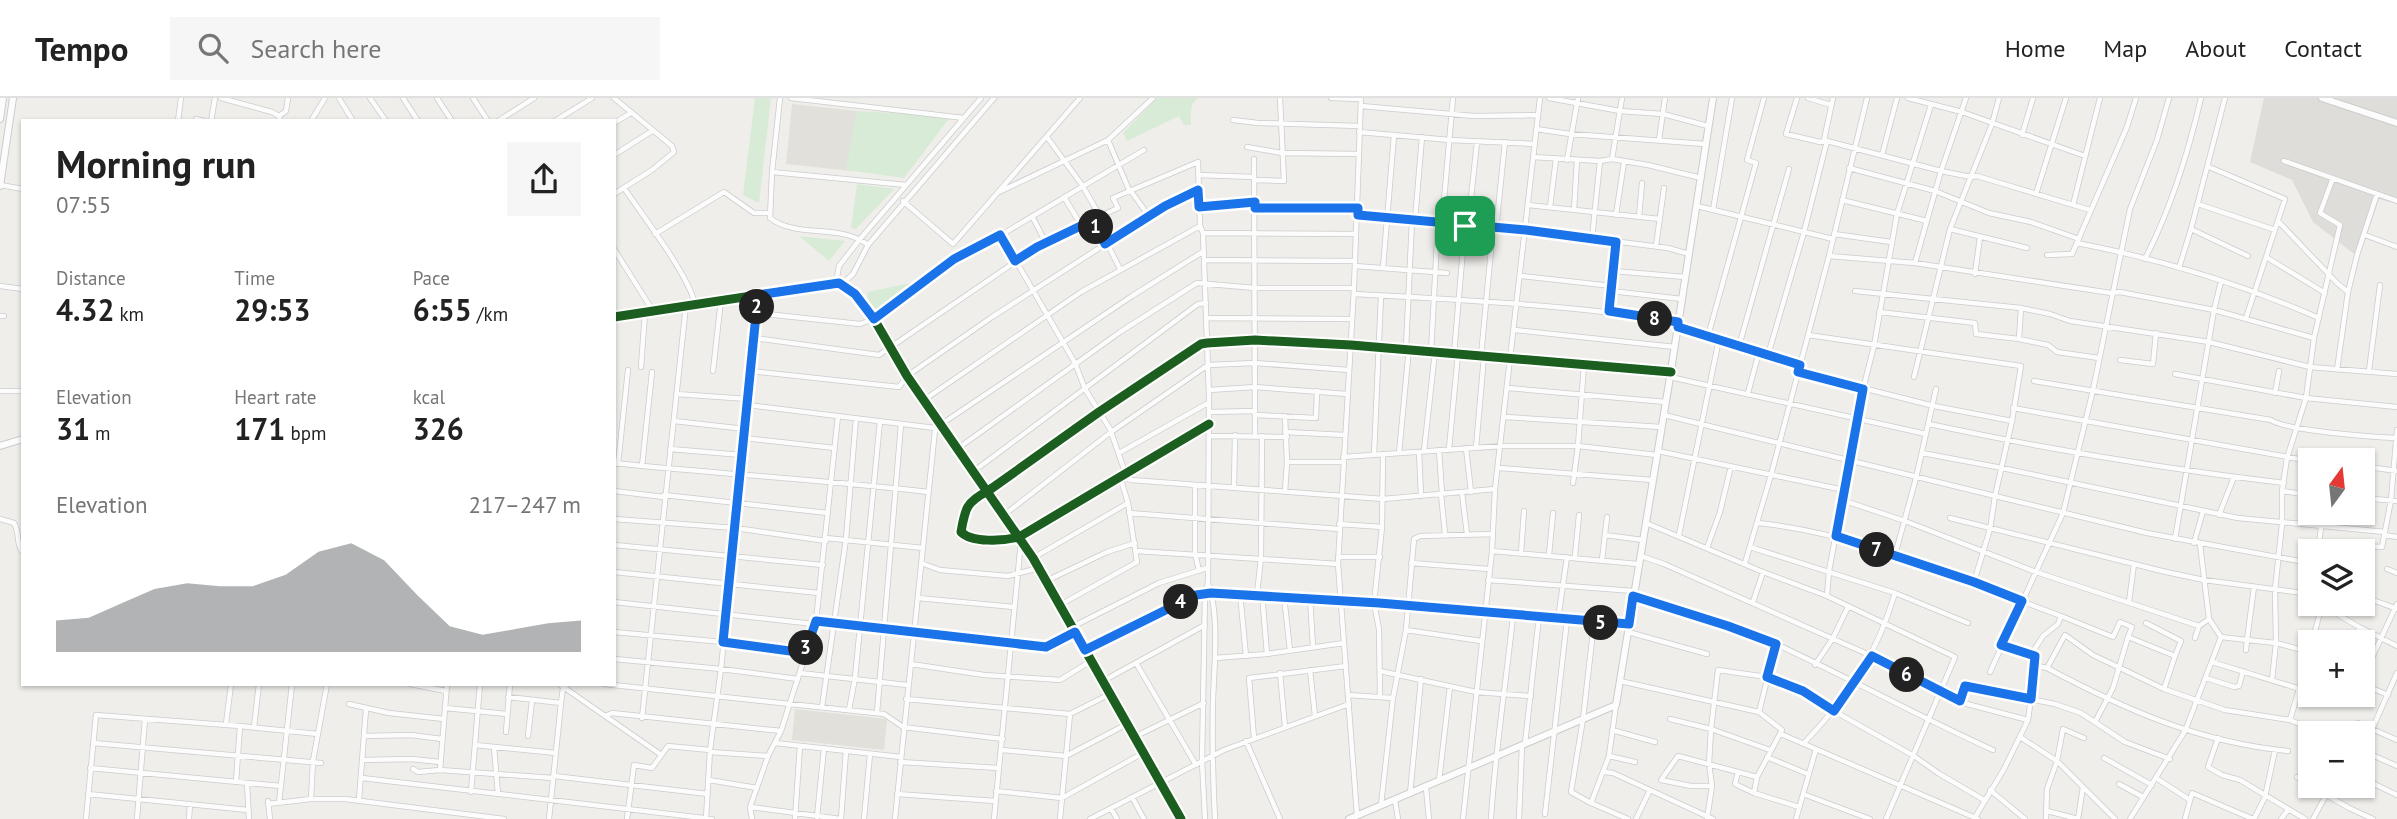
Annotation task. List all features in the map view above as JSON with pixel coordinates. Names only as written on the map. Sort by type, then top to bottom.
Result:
[{"type":"street","points":[[0,119],[3,98]]},
{"type":"street","points":[[13,98],[0,186],[21,189]]},
{"type":"street","points":[[178,119],[181,98]]},
{"type":"street","points":[[211,119],[215,98]]},
{"type":"street","points":[[221,98],[279,118],[286,111],[288,98]]},
{"type":"street","points":[[312,119],[325,98]]},
{"type":"street","points":[[338,98],[352,119]]},
{"type":"street","points":[[370,98],[385,119]]},
{"type":"street","points":[[403,98],[417,119]]},
{"type":"street","points":[[437,98],[451,119]]},
{"type":"street","points":[[501,119],[534,98]]},
{"type":"street","points":[[558,119],[592,98]]},
{"type":"street","points":[[614,98],[672,146],[674,152],[616,193]]},
{"type":"street","points":[[780,98],[770,218],[785,226],[846,234],[868,245]]},
{"type":"street","points":[[791,98],[835,100],[965,118]]},
{"type":"street","points":[[839,284],[839,266],[981,98]]},
{"type":"street","points":[[616,317],[839,284],[853,274],[868,245],[994,98]]},
{"type":"street","points":[[904,201],[953,244],[1080,98]]},
{"type":"street","points":[[997,193],[1108,140],[1153,98]]},
{"type":"street","points":[[1199,174],[1283,181],[1280,98]]},
{"type":"street","points":[[1331,98],[1452,115],[1538,116]]},
{"type":"street","points":[[1421,496],[1422,451],[1433,352],[1435,272],[1453,98]]},
{"type":"street","points":[[1463,819],[1492,551],[1495,489],[1540,98]]},
{"type":"street","points":[[1549,98],[1620,111],[1663,114],[1708,126]]},
{"type":"street","points":[[1612,159],[1622,98]]},
{"type":"street","points":[[1659,139],[1665,98]]},
{"type":"street","points":[[1591,803],[1609,755],[1638,564],[1671,375],[1712,98]]},
{"type":"street","points":[[1713,210],[1732,98]]},
{"type":"street","points":[[1708,336],[1755,163],[1747,160],[1764,98]]},
{"type":"street","points":[[1797,98],[1786,134],[1826,141],[1941,171],[1976,176],[2090,210]]},
{"type":"street","points":[[1808,98],[1830,106]]},
{"type":"street","points":[[1768,355],[1804,232],[1826,141],[1833,98]]},
{"type":"street","points":[[1745,563],[1834,237],[1867,98]]},
{"type":"street","points":[[1882,155],[1897,98]]},
{"type":"street","points":[[1908,98],[1962,112],[2085,156]]},
{"type":"street","points":[[1915,263],[1941,171],[1966,98]]},
{"type":"street","points":[[1914,377],[1950,229],[1992,124],[1999,98]]},
{"type":"street","points":[[2022,135],[2034,98]]},
{"type":"street","points":[[2036,194],[2066,98]]},
{"type":"street","points":[[2073,205],[2100,98]]},
{"type":"street","points":[[2047,255],[2072,254],[2127,127],[2136,98]]},
{"type":"street","points":[[1990,672],[2063,513],[2093,390],[2130,209],[2157,140],[2169,98]]},
{"type":"street","points":[[2145,259],[2158,234],[2181,173],[2201,98]]},
{"type":"street","points":[[2179,268],[2225,98]]},
{"type":"street","points":[[2322,98],[2397,123]]},
{"type":"street","points":[[477,99],[487,119]]},
{"type":"street","points":[[1357,815],[1338,556],[1358,215],[1361,101]]},
{"type":"street","points":[[1567,160],[1577,101]]},
{"type":"street","points":[[1827,596],[1842,500],[1874,346],[1891,242],[1906,183],[1931,105]]},
{"type":"street","points":[[616,122],[631,113]]},
{"type":"street","points":[[1233,120],[1360,129],[1422,138],[1535,144]]},
{"type":"street","points":[[1536,129],[1705,144]]},
{"type":"street","points":[[616,154],[652,131]]},
{"type":"street","points":[[1384,268],[1394,135]]},
{"type":"street","points":[[1047,137],[1082,185],[1100,216]]},
{"type":"street","points":[[1399,453],[1413,220],[1422,138]]},
{"type":"street","points":[[1108,140],[1130,190],[1149,216]]},
{"type":"street","points":[[1449,449],[1458,300],[1477,142]]},
{"type":"street","points":[[1476,448],[1486,301],[1505,142]]},
{"type":"street","points":[[1247,147],[1282,153],[1359,154]]},
{"type":"street","points":[[756,313],[860,324],[874,319],[954,259],[1144,150]]},
{"type":"street","points":[[1533,157],[1600,161],[1612,159],[1701,178]]},
{"type":"street","points":[[1254,159],[1255,435]]},
{"type":"street","points":[[1550,207],[1556,159]]},
{"type":"street","points":[[1574,210],[1577,160]]},
{"type":"street","points":[[1592,238],[1600,161]]},
{"type":"street","points":[[2284,161],[2397,201]]},
{"type":"street","points":[[754,338],[879,355],[1015,261],[1118,208],[1113,198],[1198,162],[1209,390],[1206,554],[1208,593],[1202,761],[1205,819]]},
{"type":"street","points":[[1616,215],[1624,162]]},
{"type":"street","points":[[2208,167],[2285,199],[2246,318]]},
{"type":"street","points":[[1850,168],[1935,191],[1989,213],[2031,222],[2078,241],[2254,291],[2319,318]]},
{"type":"street","points":[[1739,346],[1789,169]]},
{"type":"street","points":[[772,172],[900,186],[908,184]]},
{"type":"street","points":[[2272,680],[2282,491],[2287,458],[2306,398],[2314,338],[2340,225],[2320,213],[2333,178]]},
{"type":"street","points":[[1639,217],[1642,183]]},
{"type":"street","points":[[624,188],[693,295],[695,304]]},
{"type":"street","points":[[1656,246],[1664,188]]},
{"type":"street","points":[[750,371],[899,387],[907,376],[1031,291],[1149,216],[1198,190]]},
{"type":"street","points":[[655,234],[724,192],[754,213],[769,213]]},
{"type":"street","points":[[2337,370],[2348,292],[2377,194]]},
{"type":"street","points":[[1064,197],[1081,225]]},
{"type":"street","points":[[1842,200],[1927,221]]},
{"type":"street","points":[[2198,204],[2275,230]]},
{"type":"street","points":[[1199,207],[1255,205],[1358,208]]},
{"type":"street","points":[[1528,205],[1660,219]]},
{"type":"street","points":[[1697,206],[1804,232],[1891,242]]},
{"type":"street","points":[[1358,215],[1526,230],[1656,246],[1689,254]]},
{"type":"street","points":[[1032,216],[1046,243]]},
{"type":"street","points":[[1093,220],[1120,269]]},
{"type":"street","points":[[2278,221],[2348,292]]},
{"type":"street","points":[[924,400],[1046,315],[1120,269],[1200,226]]},
{"type":"street","points":[[1950,229],[2027,248]]},
{"type":"street","points":[[2191,229],[2248,256]]},
{"type":"street","points":[[1203,233],[1356,234]]},
{"type":"street","points":[[1000,235],[1075,363],[1085,389],[1111,432],[1119,453],[1135,542],[1137,562],[1060,605]]},
{"type":"street","points":[[2365,235],[2397,247]]},
{"type":"street","points":[[1975,274],[1980,237]]},
{"type":"street","points":[[1609,311],[1616,242]]},
{"type":"street","points":[[676,394],[901,424],[937,424],[1204,251]]},
{"type":"street","points":[[616,252],[653,311]]},
{"type":"street","points":[[1829,256],[1915,263],[1975,274],[2120,292],[2214,310],[2314,338]]},
{"type":"street","points":[[2266,257],[2325,293]]},
{"type":"street","points":[[1204,260],[1355,264],[1447,272]]},
{"type":"street","points":[[1613,271],[1685,277]]},
{"type":"street","points":[[1521,276],[1682,299]]},
{"type":"street","points":[[2175,539],[2221,281]]},
{"type":"street","points":[[957,449],[1075,363],[1197,283],[1354,291],[1381,296],[1609,311],[1678,325],[1800,365]]},
{"type":"street","points":[[839,284],[859,298],[874,319],[937,424],[974,471],[1033,558],[1181,819]]},
{"type":"street","points":[[2369,371],[2380,285]]},
{"type":"street","points":[[0,286],[21,289]]},
{"type":"street","points":[[1855,291],[2021,308],[2070,321],[2209,342],[2310,367],[2397,374]]},
{"type":"street","points":[[362,778],[708,818],[710,751],[758,295]]},
{"type":"street","points":[[1374,455],[1381,296]]},
{"type":"street","points":[[712,371],[721,300]]},
{"type":"street","points":[[974,471],[1198,304],[1206,303]]},
{"type":"street","points":[[642,718],[686,305]]},
{"type":"street","points":[[2019,339],[2021,308]]},
{"type":"street","points":[[1879,312],[1975,323],[1976,334],[2019,339],[2048,345],[2057,352],[2099,358]]},
{"type":"street","points":[[641,367],[645,313]]},
{"type":"street","points":[[1206,318],[1352,319]]},
{"type":"street","points":[[1515,330],[1675,347]]},
{"type":"street","points":[[2120,360],[2153,364],[2156,333]]},
{"type":"street","points":[[1808,335],[2021,366],[1990,529],[1974,582]]},
{"type":"street","points":[[1209,424],[1020,539],[989,540],[962,534],[965,509],[974,498],[1200,344],[1207,343],[1255,340],[1380,346],[1671,375],[1926,434]]},
{"type":"street","points":[[1679,536],[1719,340]]},
{"type":"street","points":[[1748,393],[1759,352]]},
{"type":"street","points":[[1004,515],[1111,432],[1208,365],[1255,363],[1349,370]]},
{"type":"street","points":[[1573,483],[1584,365]]},
{"type":"street","points":[[628,370],[616,464],[831,481],[928,492]]},
{"type":"street","points":[[2275,393],[2279,371]]},
{"type":"street","points":[[642,466],[652,372]]},
{"type":"street","points":[[1798,372],[1934,406],[2012,421]]},
{"type":"street","points":[[2175,374],[2306,398],[2397,407]]},
{"type":"street","points":[[2034,381],[2271,420],[2298,429],[2303,427],[2397,438]]},
{"type":"street","points":[[1209,390],[1255,387],[1348,394]]},
{"type":"street","points":[[1508,388],[1666,402]]},
{"type":"street","points":[[1895,555],[1934,406],[1936,389]]},
{"type":"street","points":[[0,391],[21,391]]},
{"type":"street","points":[[1209,412],[1316,418],[1317,391]]},
{"type":"street","points":[[1119,453],[1209,403]]},
{"type":"street","points":[[2013,408],[2086,419],[2298,459]]},
{"type":"street","points":[[1664,415],[2175,539],[2298,561]]},
{"type":"street","points":[[752,819],[750,807],[768,756],[781,731],[815,622],[838,416]]},
{"type":"street","points":[[1285,416],[1285,492]]},
{"type":"street","points":[[1505,417],[1662,427]]},
{"type":"street","points":[[822,707],[846,539],[856,418]]},
{"type":"street","points":[[674,421],[745,429]]},
{"type":"street","points":[[849,710],[855,678],[880,421]]},
{"type":"street","points":[[877,713],[901,424]]},
{"type":"street","points":[[895,819],[907,685],[937,424]]},
{"type":"street","points":[[1929,424],[2008,441],[2188,471],[2284,483]]},
{"type":"street","points":[[2375,547],[2382,547],[2394,500],[2397,430]]},
{"type":"street","points":[[1234,487],[1235,435]]},
{"type":"street","points":[[1209,436],[1345,435]]},
{"type":"street","points":[[1262,436],[1259,594],[1267,654]]},
{"type":"street","points":[[744,438],[835,448]]},
{"type":"street","points":[[0,446],[21,440]]},
{"type":"street","points":[[1287,462],[1502,446],[1578,446],[1694,458],[1844,490]]},
{"type":"street","points":[[1466,448],[1471,492]]},
{"type":"street","points":[[670,449],[742,456]]},
{"type":"street","points":[[1439,450],[1445,534]]},
{"type":"street","points":[[1922,453],[2219,515],[2397,537]]},
{"type":"street","points":[[1380,697],[1379,629],[1374,603],[1382,527],[1383,454]]},
{"type":"street","points":[[1707,548],[1720,512],[1731,466]]},
{"type":"street","points":[[1499,468],[1653,480]]},
{"type":"street","points":[[2375,468],[2395,471]]},
{"type":"street","points":[[1123,476],[1195,485],[1383,499],[1495,489]]},
{"type":"street","points":[[2219,515],[2234,477]]},
{"type":"street","points":[[1195,485],[1195,553],[1199,571]]},
{"type":"street","points":[[616,491],[828,513]]},
{"type":"street","points":[[2282,491],[2298,493]]},
{"type":"street","points":[[1462,492],[1467,534]]},
{"type":"street","points":[[2375,499],[2394,500]]},
{"type":"street","points":[[1842,500],[1905,521],[2036,572],[2199,626]]},
{"type":"street","points":[[1033,558],[1128,503]]},
{"type":"street","points":[[2203,511],[2197,544],[2209,619],[2221,637],[2298,648]]},
{"type":"street","points":[[1521,553],[1524,512]]},
{"type":"street","points":[[1129,513],[1207,520],[1382,527]]},
{"type":"street","points":[[1549,555],[1553,513]]},
{"type":"street","points":[[1574,556],[1579,515]]},
{"type":"street","points":[[1602,560],[1607,517]]},
{"type":"street","points":[[1950,518],[2049,545],[2204,580],[2298,593]]},
{"type":"street","points":[[0,519],[15,523],[20,528],[18,547],[21,550]]},
{"type":"street","points":[[616,519],[735,528],[923,548]]},
{"type":"street","points":[[1646,523],[1827,596],[1955,657],[1886,819]]},
{"type":"street","points":[[1758,523],[1796,527],[1836,536],[1974,582],[2113,636],[2120,622],[2132,627],[2107,700],[2095,722]]},
{"type":"street","points":[[2320,539],[2321,528]]},
{"type":"street","points":[[1381,806],[1393,698],[1406,630],[1414,539],[1445,534],[1493,534]]},
{"type":"street","points":[[1605,536],[1643,540]]},
{"type":"street","points":[[994,819],[1020,539]]},
{"type":"street","points":[[1046,581],[1135,542]]},
{"type":"street","points":[[616,545],[823,565]]},
{"type":"street","points":[[1750,547],[1787,561],[1895,593],[1968,623]]},
{"type":"street","points":[[1136,551],[1338,564]]},
{"type":"street","points":[[1492,551],[1574,556],[1638,564]]},
{"type":"street","points":[[1338,556],[1380,557]]},
{"type":"street","points":[[1640,556],[1833,638],[1960,701],[2028,720]]},
{"type":"street","points":[[1558,619],[1567,557]]},
{"type":"street","points":[[921,563],[940,570],[1008,576],[1038,568]]},
{"type":"street","points":[[1411,563],[1489,569]]},
{"type":"street","points":[[2129,602],[2134,564]]},
{"type":"street","points":[[616,602],[1046,647],[1159,583],[1207,568]]},
{"type":"street","points":[[2387,569],[2397,573]]},
{"type":"street","points":[[616,572],[819,593]]},
{"type":"street","points":[[1753,602],[1763,572]]},
{"type":"street","points":[[1488,580],[1563,585],[1634,594],[1776,644],[1993,750]]},
{"type":"street","points":[[2246,650],[2255,587]]},
{"type":"street","points":[[1208,593],[1214,657],[1215,819]]},
{"type":"street","points":[[1240,593],[1246,656]]},
{"type":"street","points":[[1085,650],[1196,595],[1240,593],[1594,622],[1629,628],[1707,654]]},
{"type":"street","points":[[1805,742],[1834,711],[1872,656],[1895,593]]},
{"type":"street","points":[[1284,596],[1290,651]]},
{"type":"street","points":[[917,598],[1014,607]]},
{"type":"street","points":[[1310,598],[1313,647]]},
{"type":"street","points":[[2375,600],[2396,607],[2375,652]]},
{"type":"street","points":[[1815,665],[1833,638],[1848,607]]},
{"type":"street","points":[[1491,819],[1495,758],[1513,616]]},
{"type":"street","points":[[1781,734],[1805,742],[1976,819],[2028,720],[2034,650],[2062,616]]},
{"type":"street","points":[[2340,616],[2397,646]]},
{"type":"street","points":[[1519,819],[1523,745],[1539,618]]},
{"type":"street","points":[[2195,638],[2199,626],[2209,619]]},
{"type":"street","points":[[1545,814],[1567,620]]},
{"type":"street","points":[[1594,622],[1583,719],[1571,792],[1628,819]]},
{"type":"street","points":[[2146,623],[2181,641],[2164,689]]},
{"type":"street","points":[[1103,681],[1205,625]]},
{"type":"street","points":[[1406,630],[1481,641]]},
{"type":"street","points":[[616,632],[805,653]]},
{"type":"street","points":[[2047,668],[2065,635],[2093,655],[2164,689],[2225,710],[2298,723]]},
{"type":"street","points":[[2130,819],[2170,759],[2185,731],[2221,637]]},
{"type":"street","points":[[2128,638],[2175,656]]},
{"type":"street","points":[[1214,657],[1267,654],[1345,643]]},
{"type":"street","points":[[1759,712],[1776,644]]},
{"type":"street","points":[[2001,645],[2035,656]]},
{"type":"street","points":[[616,659],[799,676],[855,678],[907,685]]},
{"type":"street","points":[[911,664],[958,672],[1060,680],[1091,661]]},
{"type":"street","points":[[2212,662],[2298,688]]},
{"type":"street","points":[[1136,663],[1196,765]]},
{"type":"street","points":[[2033,665],[2047,668],[2107,700],[2185,731],[2288,751]]},
{"type":"street","points":[[1254,738],[1249,678],[1346,666]]},
{"type":"street","points":[[1310,670],[1315,716]]},
{"type":"street","points":[[1604,772],[1613,772],[1709,818],[1712,786],[1709,764],[1710,729],[1718,670],[1767,677],[1803,691],[1914,755],[1938,773],[1984,800]]},
{"type":"street","points":[[1380,671],[1476,692],[1531,696]]},
{"type":"street","points":[[2206,678],[2234,687],[2239,686],[2243,671]]},
{"type":"street","points":[[1280,673],[1285,727]]},
{"type":"street","points":[[2375,723],[2397,673]]},
{"type":"street","points":[[1410,795],[1420,680]]},
{"type":"street","points":[[1620,681],[1759,712],[1782,730],[1757,777],[1755,793]]},
{"type":"street","points":[[616,685],[877,713],[884,714],[903,727],[1003,739]]},
{"type":"street","points":[[226,724],[232,686]]},
{"type":"street","points":[[254,727],[259,686]]},
{"type":"street","points":[[279,803],[292,686]]},
{"type":"street","points":[[311,799],[313,761],[327,686]]},
{"type":"street","points":[[420,686],[446,691]]},
{"type":"street","points":[[440,770],[447,686]]},
{"type":"street","points":[[471,792],[480,686]]},
{"type":"street","points":[[506,732],[510,686]]},
{"type":"street","points":[[549,819],[564,686]]},
{"type":"street","points":[[565,686],[660,754]]},
{"type":"street","points":[[1439,782],[1450,686]]},
{"type":"street","points":[[1960,701],[1965,686],[2055,704],[2081,713],[2125,742],[2170,759]]},
{"type":"street","points":[[2375,688],[2388,695]]},
{"type":"street","points":[[2290,720],[2298,692]]},
{"type":"street","points":[[906,699],[1070,714],[1110,694]]},
{"type":"street","points":[[1348,695],[1393,698]]},
{"type":"street","points":[[508,698],[561,703]]},
{"type":"street","points":[[528,736],[532,700]]},
{"type":"street","points":[[1134,737],[1204,703]]},
{"type":"street","points":[[349,704],[366,709],[444,719]]},
{"type":"street","points":[[1090,819],[1246,741],[1349,704]]},
{"type":"street","points":[[1349,819],[1616,705]]},
{"type":"street","points":[[445,708],[507,714]]},
{"type":"street","points":[[359,800],[366,709]]},
{"type":"street","points":[[605,716],[612,713],[781,731]]},
{"type":"street","points":[[1060,819],[1070,714]]},
{"type":"street","points":[[86,819],[96,715],[226,724],[318,734]]},
{"type":"street","points":[[137,819],[145,719]]},
{"type":"street","points":[[1670,719],[1710,729],[1770,750]]},
{"type":"street","points":[[1002,750],[1066,756],[1127,724]]},
{"type":"street","points":[[236,782],[240,726]]},
{"type":"street","points":[[2046,819],[2047,789],[2057,761],[2063,729],[2084,738]]},
{"type":"street","points":[[1612,730],[1655,742]]},
{"type":"street","points":[[2375,730],[2397,740]]},
{"type":"street","points":[[364,736],[411,735],[442,739]]},
{"type":"street","points":[[2020,737],[2057,761],[2115,819]]},
{"type":"street","points":[[2218,738],[2208,767],[2222,775],[2240,780],[2305,819]]},
{"type":"street","points":[[1246,741],[1280,819]]},
{"type":"street","points":[[93,743],[321,763]]},
{"type":"street","points":[[775,743],[901,760],[999,768]]},
{"type":"street","points":[[475,745],[556,753]]},
{"type":"street","points":[[627,819],[634,765],[652,768],[668,746],[768,756]]},
{"type":"street","points":[[795,816],[800,746]]},
{"type":"street","points":[[494,747],[498,794]]},
{"type":"street","points":[[817,817],[824,748]]},
{"type":"street","points":[[1796,819],[1816,749]]},
{"type":"street","points":[[2185,819],[2192,793],[2253,819],[2265,797],[2275,750]]},
{"type":"street","points":[[750,807],[795,816],[840,819],[846,751]]},
{"type":"street","points":[[996,792],[1062,797],[1143,753]]},
{"type":"street","points":[[864,819],[870,754]]},
{"type":"street","points":[[1609,755],[1635,762]]},
{"type":"street","points":[[2375,756],[2397,766]]},
{"type":"street","points":[[1712,786],[1692,786],[1661,780],[1678,757],[1757,777]]},
{"type":"street","points":[[1767,757],[1808,774]]},
{"type":"street","points":[[2104,758],[2152,785]]},
{"type":"street","points":[[363,760],[412,759],[440,762]]},
{"type":"street","points":[[90,768],[281,786]]},
{"type":"street","points":[[414,769],[426,773],[440,770],[553,777],[708,794]]},
{"type":"street","points":[[1738,772],[1735,784],[1799,807]]},
{"type":"street","points":[[2156,778],[2190,800]]},
{"type":"street","points":[[709,780],[757,788]]},
{"type":"street","points":[[247,783],[249,819]]},
{"type":"street","points":[[2119,784],[2143,797]]},
{"type":"street","points":[[2375,784],[2397,795]]},
{"type":"street","points":[[2047,811],[2078,819],[2084,787]]},
{"type":"street","points":[[1426,788],[1429,819]]},
{"type":"street","points":[[1636,819],[1650,790]]},
{"type":"street","points":[[1990,790],[2025,819]]},
{"type":"street","points":[[897,793],[995,801]]},
{"type":"street","points":[[88,794],[248,810]]},
{"type":"street","points":[[1803,794],[1870,819]]},
{"type":"street","points":[[1132,797],[1144,819]]},
{"type":"street","points":[[2313,819],[2324,798]]},
{"type":"street","points":[[2332,798],[2373,819]]},
{"type":"street","points":[[270,819],[268,802],[311,799],[359,800],[504,819]]},
{"type":"street","points":[[1395,800],[1398,819]]},
{"type":"street","points":[[189,819],[190,803]]},
{"type":"street","points":[[1111,808],[1117,819]]},
{"type":"street","points":[[2281,819],[2288,810]]},
{"type":"shaded area","points":[[2264,98],[2397,98],[2397,204],[2379,199],[2366,238],[2354,254],[2313,222],[2292,180],[2250,162]]},
{"type":"shaded area","points":[[792,104],[857,111],[851,171],[786,164]]},
{"type":"shaded area","points":[[795,709],[887,719],[884,750],[792,740]]},
{"type":"green space","points":[[755,98],[771,98],[759,203],[743,195]]},
{"type":"green space","points":[[1157,98],[1198,98],[1192,107],[1191,125],[1184,125],[1179,116],[1127,141],[1123,133]]},
{"type":"green space","points":[[857,111],[951,116],[904,178],[846,170]]},
{"type":"green space","points":[[857,184],[894,189],[856,229],[851,228]]},
{"type":"green space","points":[[799,236],[845,241],[829,261]]},
{"type":"green space","points":[[920,281],[876,312],[867,297],[868,292]]},
{"type":"cycle path","points":[[616,317],[836,283],[842,284],[855,294],[874,319],[907,376],[1033,558],[1181,819]]},
{"type":"cycle path","points":[[1209,424],[1019,537],[980,539],[961,532],[966,512],[975,499],[1201,344],[1255,340],[1351,345],[1671,372]]},
{"type":"route","points":[[1198,190],[1199,207],[1255,202],[1255,208],[1358,208],[1358,215],[1465,226],[1526,230],[1616,242],[1609,311],[1678,322],[1678,327],[1800,365],[1798,372],[1863,389],[1836,536],[1974,582],[2022,601],[2001,645],[2035,656],[2031,699],[1965,686],[1960,701],[1872,656],[1834,711],[1803,691],[1767,677],[1776,644],[1633,596],[1629,624],[1379,603],[1211,593],[1196,595],[1085,650],[1075,632],[1046,647],[816,621],[805,653],[723,642],[758,295],[839,283],[859,298],[874,319],[954,259],[1000,235],[1015,261],[1037,247],[1093,220],[1105,244],[1165,206],[1198,190]]}]
